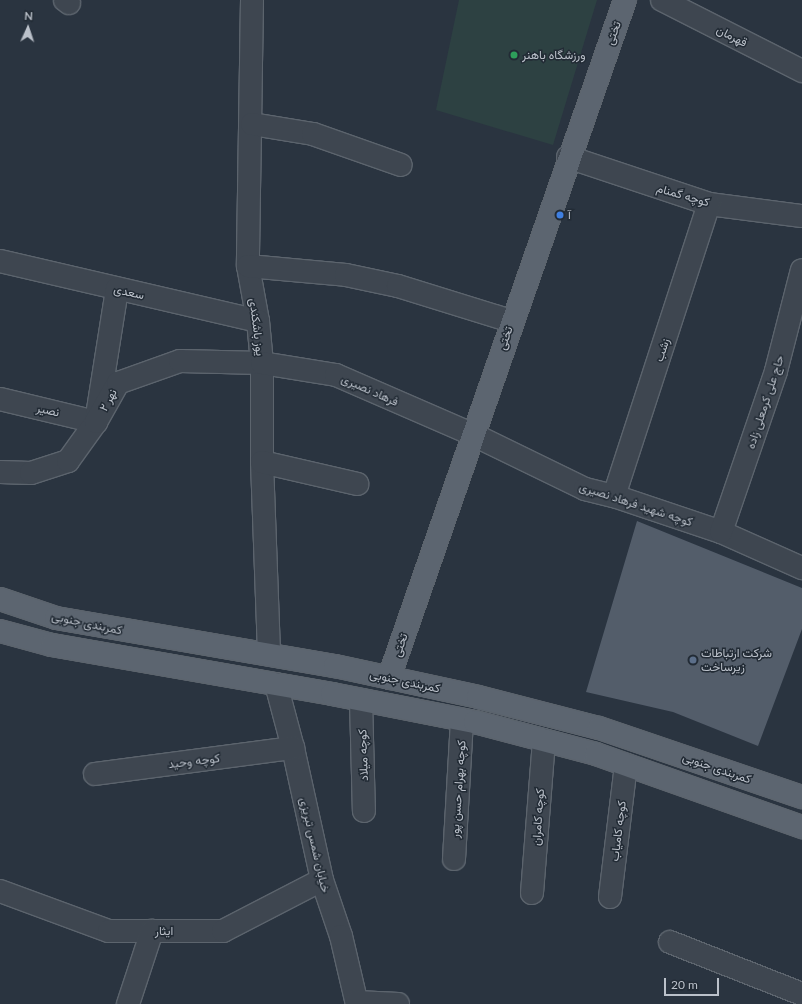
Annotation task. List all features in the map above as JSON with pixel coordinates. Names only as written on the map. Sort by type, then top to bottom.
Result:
[{"type":"main road","name":"تختی","points":[[389,678],[511,321],[624,0]]},
{"type":"main road","name":"کمربندی جنوبی","points":[[0,599],[56,618],[269,654],[389,678],[600,728],[802,797]]},
{"type":"main road","points":[[0,631],[52,645],[276,684],[462,720],[544,740],[626,764],[802,826]]},
{"type":"main road","points":[[269,654],[276,684]]},
{"type":"street","name":"یوز باشکندی","points":[[252,0],[252,124],[248,266],[258,321],[262,364],[262,462],[269,654]]},
{"type":"street","name":"قهرمان","points":[[662,0],[802,71]]},
{"type":"street","points":[[252,124],[313,134],[401,165]]},
{"type":"street","name":"کوچه گمنام","points":[[568,157],[709,204],[802,216]]},
{"type":"street","name":"زشب","points":[[614,496],[709,204]]},
{"type":"street","name":"سعدی","points":[[0,261],[258,321]]},
{"type":"street","points":[[248,266],[346,275],[398,286],[511,321]]},
{"type":"street","name":"حاج علی کرمعلی زاده","points":[[722,532],[776,370],[802,270]]},
{"type":"street","points":[[96,422],[118,289]]},
{"type":"street","name":"نهر ۲","points":[[0,472],[31,473],[68,461],[96,422],[118,383],[180,361],[262,364]]},
{"type":"street","name":"فرهاد نصیری","points":[[262,364],[336,375],[472,434]]},
{"type":"street","name":"نصیر","points":[[0,399],[96,422]]},
{"type":"street","name":"کوچه شهید فرهاد نصیری","points":[[472,434],[585,489],[614,496],[722,532],[802,568]]},
{"type":"street","points":[[262,462],[356,484]]},
{"type":"street","name":"خیابان شمس تبریزی","points":[[276,684],[293,748],[322,880],[341,936],[357,1003]]},
{"type":"street","name":"کوچه میلاد","points":[[361,700],[364,811]]},
{"type":"street","name":"کوچه بهرام حسن پور","points":[[454,859],[462,720]]},
{"type":"street","name":"کوچه کامران","points":[[532,893],[544,740]]},
{"type":"street","name":"کوچه وحید","points":[[95,774],[293,748]]},
{"type":"street","name":"کوچه کامیاب","points":[[610,897],[626,764]]},
{"type":"street","name":"ایثار","points":[[0,891],[109,930],[223,931],[322,880]]},
{"type":"street","points":[[128,1004],[152,931]]},
{"type":"street","points":[[670,942],[802,994]]},
{"type":"street","points":[[357,1003],[398,1004]]},
{"type":"green space","name":"ورزشگاه باهنر","points":[[459,0],[597,0],[553,145],[436,110]]},
{"type":"building","name":"شرکت ارتباطات زیرساخت","points":[[637,521],[802,588],[802,629],[758,746],[673,712],[586,692]]},
{"type":"place","name":"ورزشگاه باهنر","points":[[514,55]]},
{"type":"place","name":"آ","points":[[560,215]]},
{"type":"place","name":"شرکت ارتباطات زیرساخت","points":[[693,660]]}]
